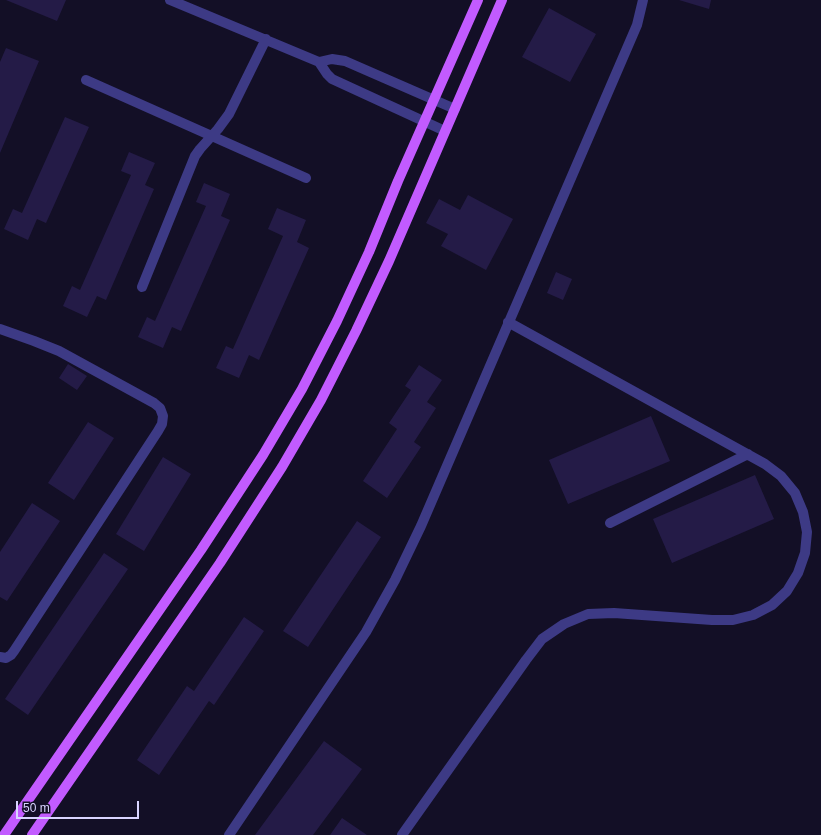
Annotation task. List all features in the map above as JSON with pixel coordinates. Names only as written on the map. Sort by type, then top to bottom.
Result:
[{"type":"main road","points":[[4,835],[201,550],[263,455],[302,389],[337,321],[369,252],[424,121],[478,0]]},
{"type":"main road","points":[[32,835],[220,563],[286,460],[321,400],[389,261],[502,0]]},
{"type":"street","points":[[170,0],[319,62],[332,60],[345,62],[455,109]]},
{"type":"street","points":[[229,835],[366,632],[385,600],[418,533],[637,25],[643,0]]},
{"type":"street","points":[[142,287],[195,156],[229,114],[266,39]]},
{"type":"street","points":[[319,62],[332,79],[445,131]]},
{"type":"street","points":[[86,80],[306,178]]},
{"type":"street","points":[[402,835],[542,639],[564,624],[588,614],[614,613],[712,620],[733,620],[753,615],[772,605],[787,591],[798,573],[805,553],[807,532],[803,512],[795,493],[782,476],[748,454],[508,322]]},
{"type":"street","points":[[0,329],[34,340],[59,351],[154,403],[160,408],[163,416],[162,424],[158,431],[14,651],[6,658],[0,657]]},
{"type":"street","points":[[610,523],[748,454]]},
{"type":"building","points":[[6,0],[66,0],[57,21]]},
{"type":"building","points":[[679,0],[711,0],[709,9]]},
{"type":"building","points":[[549,8],[596,34],[570,82],[522,57]]},
{"type":"building","points":[[6,48],[39,61],[0,153],[0,62]]},
{"type":"building","points":[[65,117],[89,127],[46,223],[37,219],[28,240],[4,229],[13,209],[22,213]]},
{"type":"building","points":[[129,152],[155,163],[145,185],[154,189],[106,300],[97,296],[87,317],[63,306],[72,286],[80,290],[131,175],[121,171]]},
{"type":"building","points":[[204,183],[230,194],[221,216],[230,220],[181,331],[172,327],[163,348],[138,337],[147,317],[155,321],[206,206],[196,202]]},
{"type":"building","points":[[468,195],[513,219],[486,270],[441,246],[448,234],[426,223],[439,199],[460,210]]},
{"type":"building","points":[[277,208],[306,220],[297,242],[309,248],[259,360],[249,355],[239,378],[216,368],[226,346],[233,349],[283,236],[268,229]]},
{"type":"building","points":[[556,272],[572,279],[563,300],[547,293]]},
{"type":"building","points":[[68,364],[87,376],[77,390],[59,378]]},
{"type":"building","points":[[419,365],[442,380],[427,402],[436,408],[414,442],[421,447],[387,498],[363,481],[397,429],[389,423],[411,390],[405,386]]},
{"type":"building","points":[[651,416],[670,461],[568,504],[549,460]]},
{"type":"building","points":[[88,422],[114,438],[74,500],[48,483]]},
{"type":"building","points":[[163,457],[191,474],[144,551],[116,534]]},
{"type":"building","points":[[755,475],[774,519],[672,563],[653,519]]},
{"type":"building","points":[[32,503],[60,521],[7,601],[0,597],[0,552]]},
{"type":"building","points":[[357,521],[381,537],[308,647],[283,631]]},
{"type":"building","points":[[104,553],[128,569],[28,715],[5,699]]},
{"type":"building","points":[[244,617],[264,631],[214,705],[209,701],[159,775],[137,760],[187,686],[194,691]]},
{"type":"building","points":[[324,741],[362,769],[313,835],[255,835]]},
{"type":"building","points":[[342,818],[367,835],[330,835]]}]
